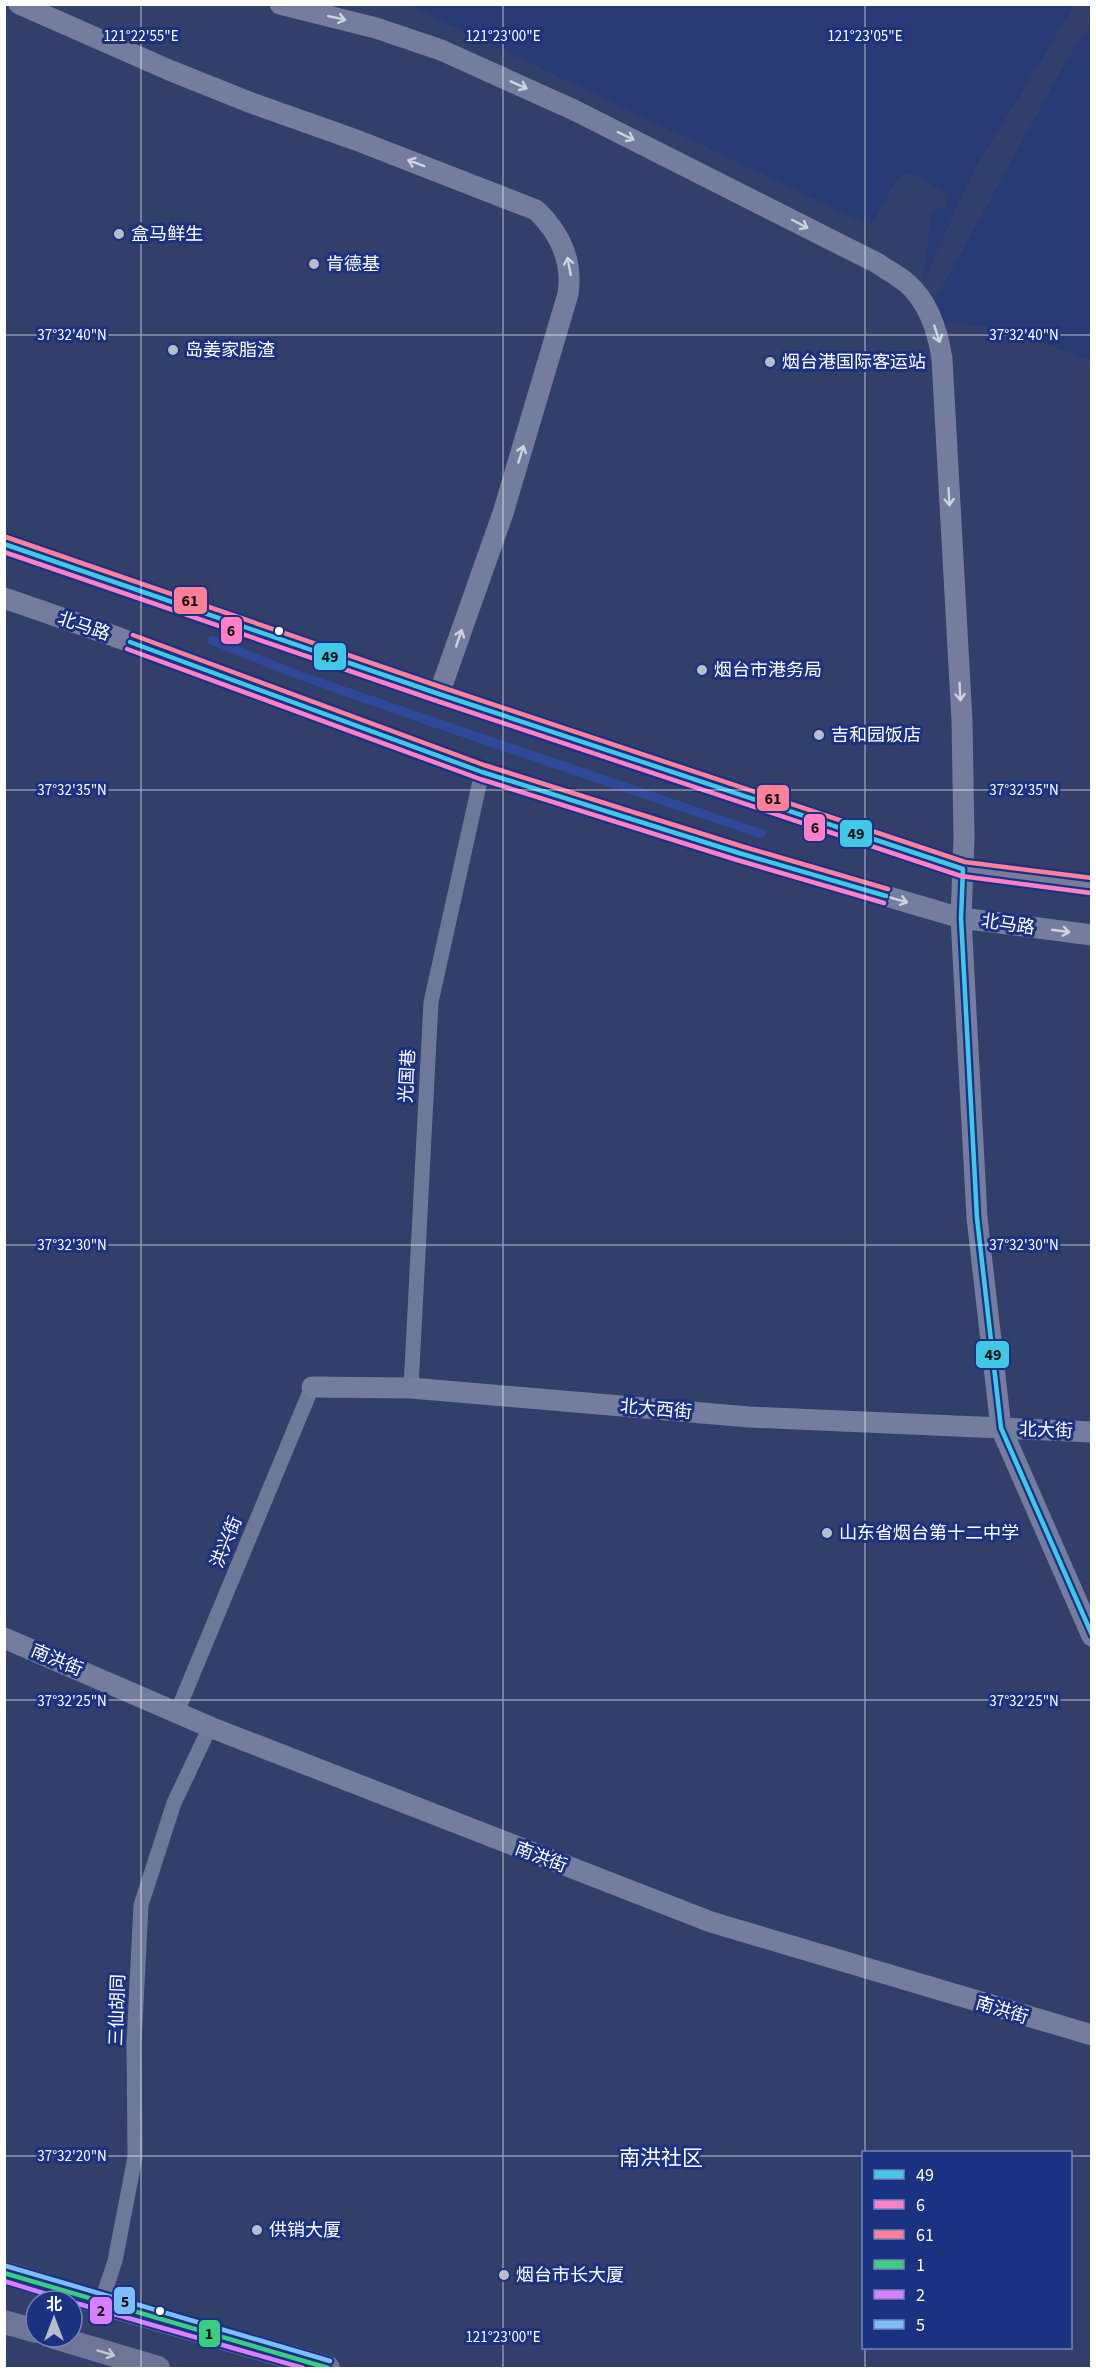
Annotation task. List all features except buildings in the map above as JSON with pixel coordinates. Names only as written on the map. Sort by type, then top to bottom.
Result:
[{"type":"main road","points":[[19,4],[169,70],[249,102],[356,140],[536,210],[547,221],[558,238],[568,260],[571,278],[568,294],[503,513],[439,694]]},
{"type":"main road","points":[[280,4],[376,28],[441,50],[574,110],[877,263],[908,284],[926,308],[939,335],[942,359],[962,722],[961,918],[977,1218],[1001,1428],[1092,1636]]},
{"type":"main road","points":[[4,544],[439,694],[963,869],[1092,886]]},
{"type":"main road","name":"北马路","points":[[4,598],[111,635],[482,772],[739,853],[961,918],[1092,935]]},
{"type":"main road","name":"北大西街","points":[[312,1387],[411,1388],[749,1416],[1001,1428]]},
{"type":"main road","name":"北大街","points":[[1001,1428],[1092,1432]]},
{"type":"main road","name":"南洪街","points":[[4,1638],[210,1727],[711,1922],[1092,2035]]},
{"type":"main road","points":[[4,2273],[328,2368]]},
{"type":"main road","points":[[4,2322],[24,2328]]},
{"type":"main road","points":[[84,2346],[158,2368]]},
{"type":"street","name":"光国巷","points":[[411,1388],[431,1002],[482,772]]},
{"type":"street","name":"洪兴街","points":[[177,1712],[312,1387]]},
{"type":"street","name":"三仙胡同","points":[[101,2303],[115,2261],[135,2157],[135,2044],[141,1905],[174,1803],[210,1727]]},
{"type":"shaded area","points":[[408,5],[1091,5],[1091,361],[1009,330],[937,321],[923,282],[932,210],[946,207],[949,198],[948,194],[912,174],[905,174],[898,178],[873,222],[867,224]]},
{"type":"shaded area","points":[[213,636],[302,672],[758,828],[766,831],[765,836],[760,838],[300,680],[207,643],[209,637]]},
{"type":"pier","points":[[1075,5],[1091,5],[1091,23],[1065,63],[929,311],[923,282],[973,172]]},
{"type":"transit line","name":"61","points":[[6,537],[441,687],[965,862],[1092,878]]},
{"type":"transit line","name":"49","points":[[4,544],[439,694],[963,869],[961,918],[977,1218],[1001,1428],[1092,1635]]},
{"type":"transit line","name":"6","points":[[4,552],[437,701],[961,876],[1091,893]]},
{"type":"transit line","name":"61","points":[[133,635],[484,765],[741,846],[888,889]]},
{"type":"transit line","name":"49","points":[[130,642],[482,772],[739,853],[886,896]]},
{"type":"transit line","name":"6","points":[[127,649],[480,779],[737,860],[884,903]]},
{"type":"transit line","name":"5","points":[[6,2266],[330,2361]]},
{"type":"transit line","name":"1","points":[[4,2273],[328,2368]]},
{"type":"transit line","name":"2","points":[[4,2281],[30,2289]]},
{"type":"transit line","name":"2","points":[[84,2305],[303,2368]]},
{"type":"place","name":"盒马鲜生","points":[[119,234]]},
{"type":"place","name":"肯德基","points":[[314,264]]},
{"type":"place","name":"岛姜家脂渣","points":[[173,350]]},
{"type":"place","name":"烟台港国际客运站","points":[[770,362]]},
{"type":"place","name":"烟台市港务局","points":[[702,670]]},
{"type":"place","name":"吉和园饭店","points":[[819,735]]},
{"type":"place","name":"山东省烟台第十二中学","points":[[827,1533]]},
{"type":"place","name":"供销大厦","points":[[257,2230]]},
{"type":"place","name":"烟台市长大厦","points":[[504,2275]]},
{"type":"district","name":"南洪社区","points":[[661,2158]]}]
